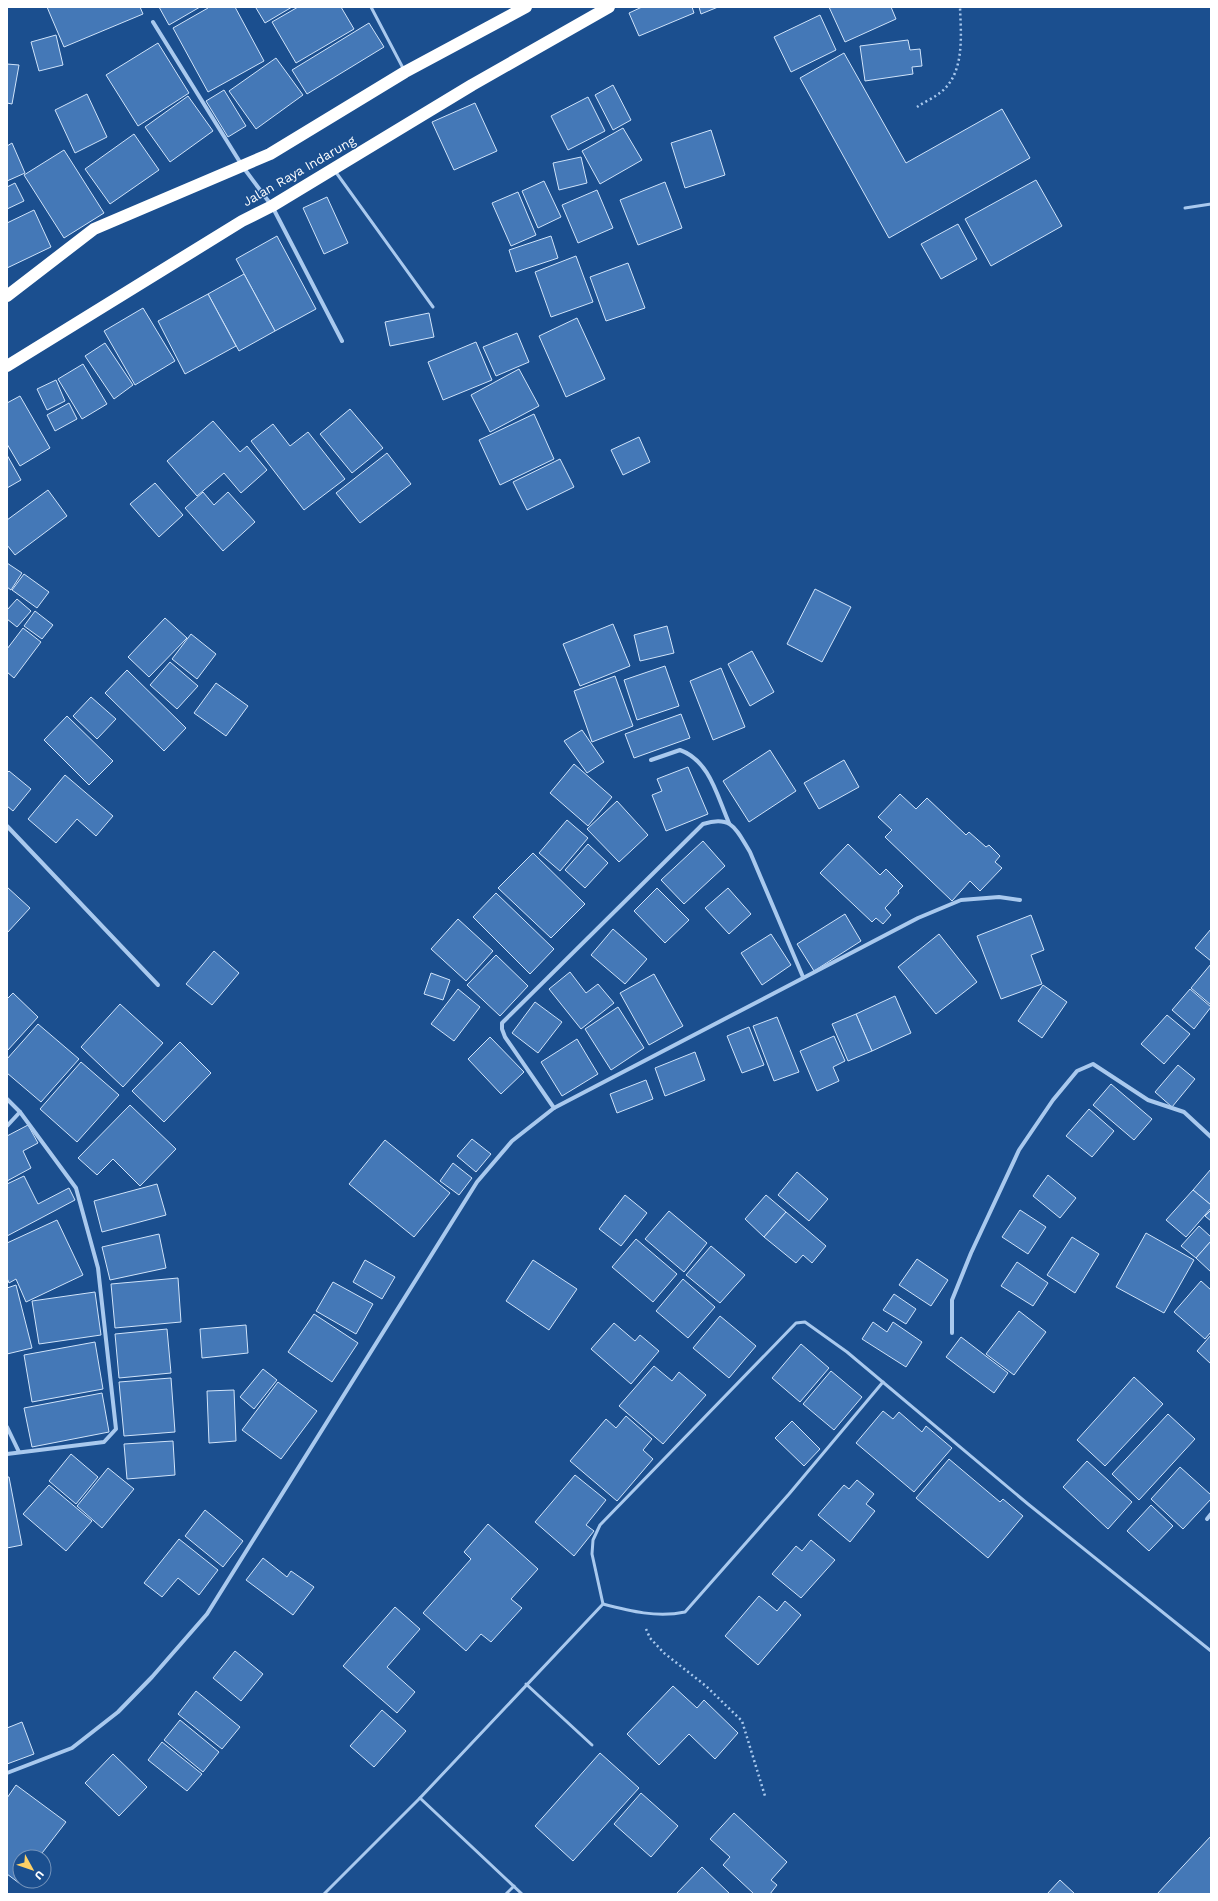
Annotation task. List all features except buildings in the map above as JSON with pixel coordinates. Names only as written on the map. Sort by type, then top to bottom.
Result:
[{"type":"highway","points":[[7,295],[94,229],[243,167],[270,154],[405,72],[526,7]]},
{"type":"highway","name":"Jalan Raya Indarung","points":[[7,366],[242,221],[272,206],[472,85],[609,7]]},
{"type":"street","points":[[153,22],[243,167],[272,206],[342,341]]},
{"type":"street","points":[[651,760],[680,750],[698,760],[706,769],[729,823],[739,834],[750,852],[803,977]]},
{"type":"street","points":[[554,1108],[505,1037],[502,1029],[502,1023],[703,824],[716,820],[729,823]]},
{"type":"street","points":[[7,826],[158,985]]},
{"type":"street","points":[[7,1773],[72,1748],[118,1712],[152,1677],[207,1614],[477,1182],[512,1141],[554,1108],[918,918],[961,900],[999,897],[1020,900]]},
{"type":"street","points":[[952,1334],[952,1300],[971,1253],[1019,1150],[1053,1100],[1077,1071],[1093,1064],[1148,1100],[1184,1112],[1211,1137]]},
{"type":"street","points":[[7,1099],[20,1112],[76,1188],[98,1268],[116,1429],[104,1442],[7,1454]]},
{"type":"street","points":[[7,1126],[20,1112]]},
{"type":"street","points":[[7,1427],[19,1452]]},
{"type":"street","points":[[1207,1519],[1211,1514]]},
{"type":"lane","points":[[371,7],[405,72]]},
{"type":"lane","points":[[333,168],[433,307]]},
{"type":"lane","points":[[1185,208],[1211,204]]},
{"type":"lane","points":[[603,1604],[592,1554],[593,1540],[600,1525],[796,1323],[805,1322],[847,1352],[1023,1500],[1211,1651]]},
{"type":"lane","points":[[603,1604],[638,1613],[673,1614],[685,1612],[789,1494],[883,1382]]},
{"type":"lane","points":[[324,1894],[420,1798],[603,1604]]},
{"type":"lane","points":[[526,1684],[592,1745]]},
{"type":"lane","points":[[420,1798],[522,1894]]},
{"type":"lane","points":[[506,1894],[514,1886]]},
{"type":"path","points":[[916,107],[941,92],[954,76],[960,56],[960,7]]},
{"type":"path","points":[[638,1613],[650,1638],[664,1653],[706,1686],[742,1721],[765,1796]]}]
